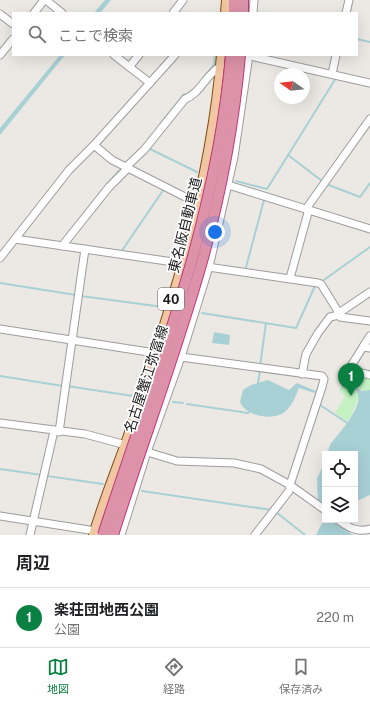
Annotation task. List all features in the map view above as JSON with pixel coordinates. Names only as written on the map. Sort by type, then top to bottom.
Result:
[{"type":"highway","points":[[234,0],[234,12]]},
{"type":"highway","points":[[243,0],[243,12]]},
{"type":"highway","name":"東名阪自動車道","points":[[97,534],[152,388],[193,255],[210,191],[222,125],[231,56]]},
{"type":"highway","name":"東名阪自動車道","points":[[113,535],[161,391],[202,258],[218,193],[245,56]]},
{"type":"main road","points":[[225,12],[226,0]]},
{"type":"main road","name":"名古屋蟹江弥富線","points":[[97,534],[182,263],[203,178],[212,131],[221,56]]},
{"type":"street","points":[[35,12],[45,0],[61,12]]},
{"type":"street","points":[[173,12],[183,0]]},
{"type":"street","points":[[252,12],[254,0]]},
{"type":"street","points":[[346,12],[349,0]]},
{"type":"street","points":[[0,14],[12,23]]},
{"type":"street","points":[[0,55],[12,40]]},
{"type":"street","points":[[115,56],[150,83]]},
{"type":"street","points":[[129,67],[138,56]]},
{"type":"street","points":[[1,256],[69,170],[94,145],[174,56]]},
{"type":"street","points":[[0,516],[34,521],[97,534],[122,535],[147,452],[181,357],[209,267],[229,185],[234,157],[245,56]]},
{"type":"street","points":[[250,56],[370,83]]},
{"type":"street","points":[[332,74],[336,56]]},
{"type":"street","points":[[62,246],[127,167],[144,150],[184,99],[190,97],[214,70],[221,66]]},
{"type":"street","points":[[290,278],[307,209],[370,119]]},
{"type":"street","points":[[94,145],[112,160],[197,203]]},
{"type":"street","points":[[203,178],[370,229]]},
{"type":"street","points":[[15,239],[290,278],[321,284],[340,318],[370,321]]},
{"type":"street","points":[[30,535],[56,431],[72,340],[85,249]]},
{"type":"street","points":[[302,374],[306,354],[318,333],[330,317],[339,314],[370,292]]},
{"type":"street","points":[[0,329],[181,357],[322,376],[324,379],[289,491],[255,535]]},
{"type":"street","points":[[370,336],[367,348],[351,366],[354,371],[370,375]]},
{"type":"street","points":[[0,423],[85,434],[124,444],[177,461],[219,461],[246,465],[261,470],[290,485],[322,508]]},
{"type":"street","points":[[343,523],[359,533],[370,529]]},
{"type":"green space","points":[[350,373],[370,377],[370,390],[359,390],[356,387],[353,388],[358,394],[358,398],[351,417],[347,421],[335,413],[344,398],[343,394],[339,391]]},
{"type":"water","points":[[105,0],[111,0],[101,12],[95,12]]},
{"type":"water","points":[[59,56],[64,56],[0,135],[0,128]]},
{"type":"water","points":[[214,332],[230,335],[229,345],[212,343]]},
{"type":"water","points":[[268,380],[289,390],[297,383],[318,392],[318,394],[299,388],[289,408],[282,414],[276,416],[262,416],[248,411],[240,402],[243,390],[251,385]]},
{"type":"water","points":[[356,387],[361,391],[370,390],[370,495],[358,501],[358,451],[328,451],[330,445],[356,409],[358,394],[354,388]]},
{"type":"water","points":[[322,468],[322,505],[318,502],[317,479]]},
{"type":"water","points":[[322,523],[339,523],[337,525],[353,535],[316,535]]},
{"type":"waterway","points":[[358,39],[370,42]]},
{"type":"waterway","points":[[208,73],[214,64],[215,56]]},
{"type":"waterway","points":[[236,181],[267,189],[336,78]]},
{"type":"waterway","points":[[160,124],[184,94]]},
{"type":"waterway","points":[[150,149],[197,172]]},
{"type":"waterway","points":[[288,155],[322,181]]},
{"type":"waterway","points":[[107,184],[120,170]]},
{"type":"waterway","points":[[326,184],[360,197],[370,183]]},
{"type":"waterway","points":[[121,252],[164,189]]},
{"type":"waterway","points":[[245,271],[264,200]]},
{"type":"waterway","points":[[321,282],[370,247]]},
{"type":"waterway","points":[[0,283],[76,295]]},
{"type":"waterway","points":[[202,313],[296,328],[315,286]]},
{"type":"waterway","points":[[81,296],[163,307]]},
{"type":"waterway","points":[[260,366],[266,323]]},
{"type":"waterway","points":[[258,383],[260,370]]},
{"type":"waterway","points":[[0,376],[63,386]]},
{"type":"waterway","points":[[67,386],[133,396]]},
{"type":"waterway","points":[[173,402],[183,403]]},
{"type":"waterway","points":[[187,404],[249,412]]},
{"type":"waterway","points":[[320,405],[349,424]]},
{"type":"waterway","points":[[0,469],[42,475]]},
{"type":"waterway","points":[[47,476],[103,484]]},
{"type":"waterway","points":[[142,491],[272,510]]},
{"type":"waterway","points":[[276,512],[305,535]]},
{"type":"place","name":"楽荘団地西公園","points":[[351,396]]}]
